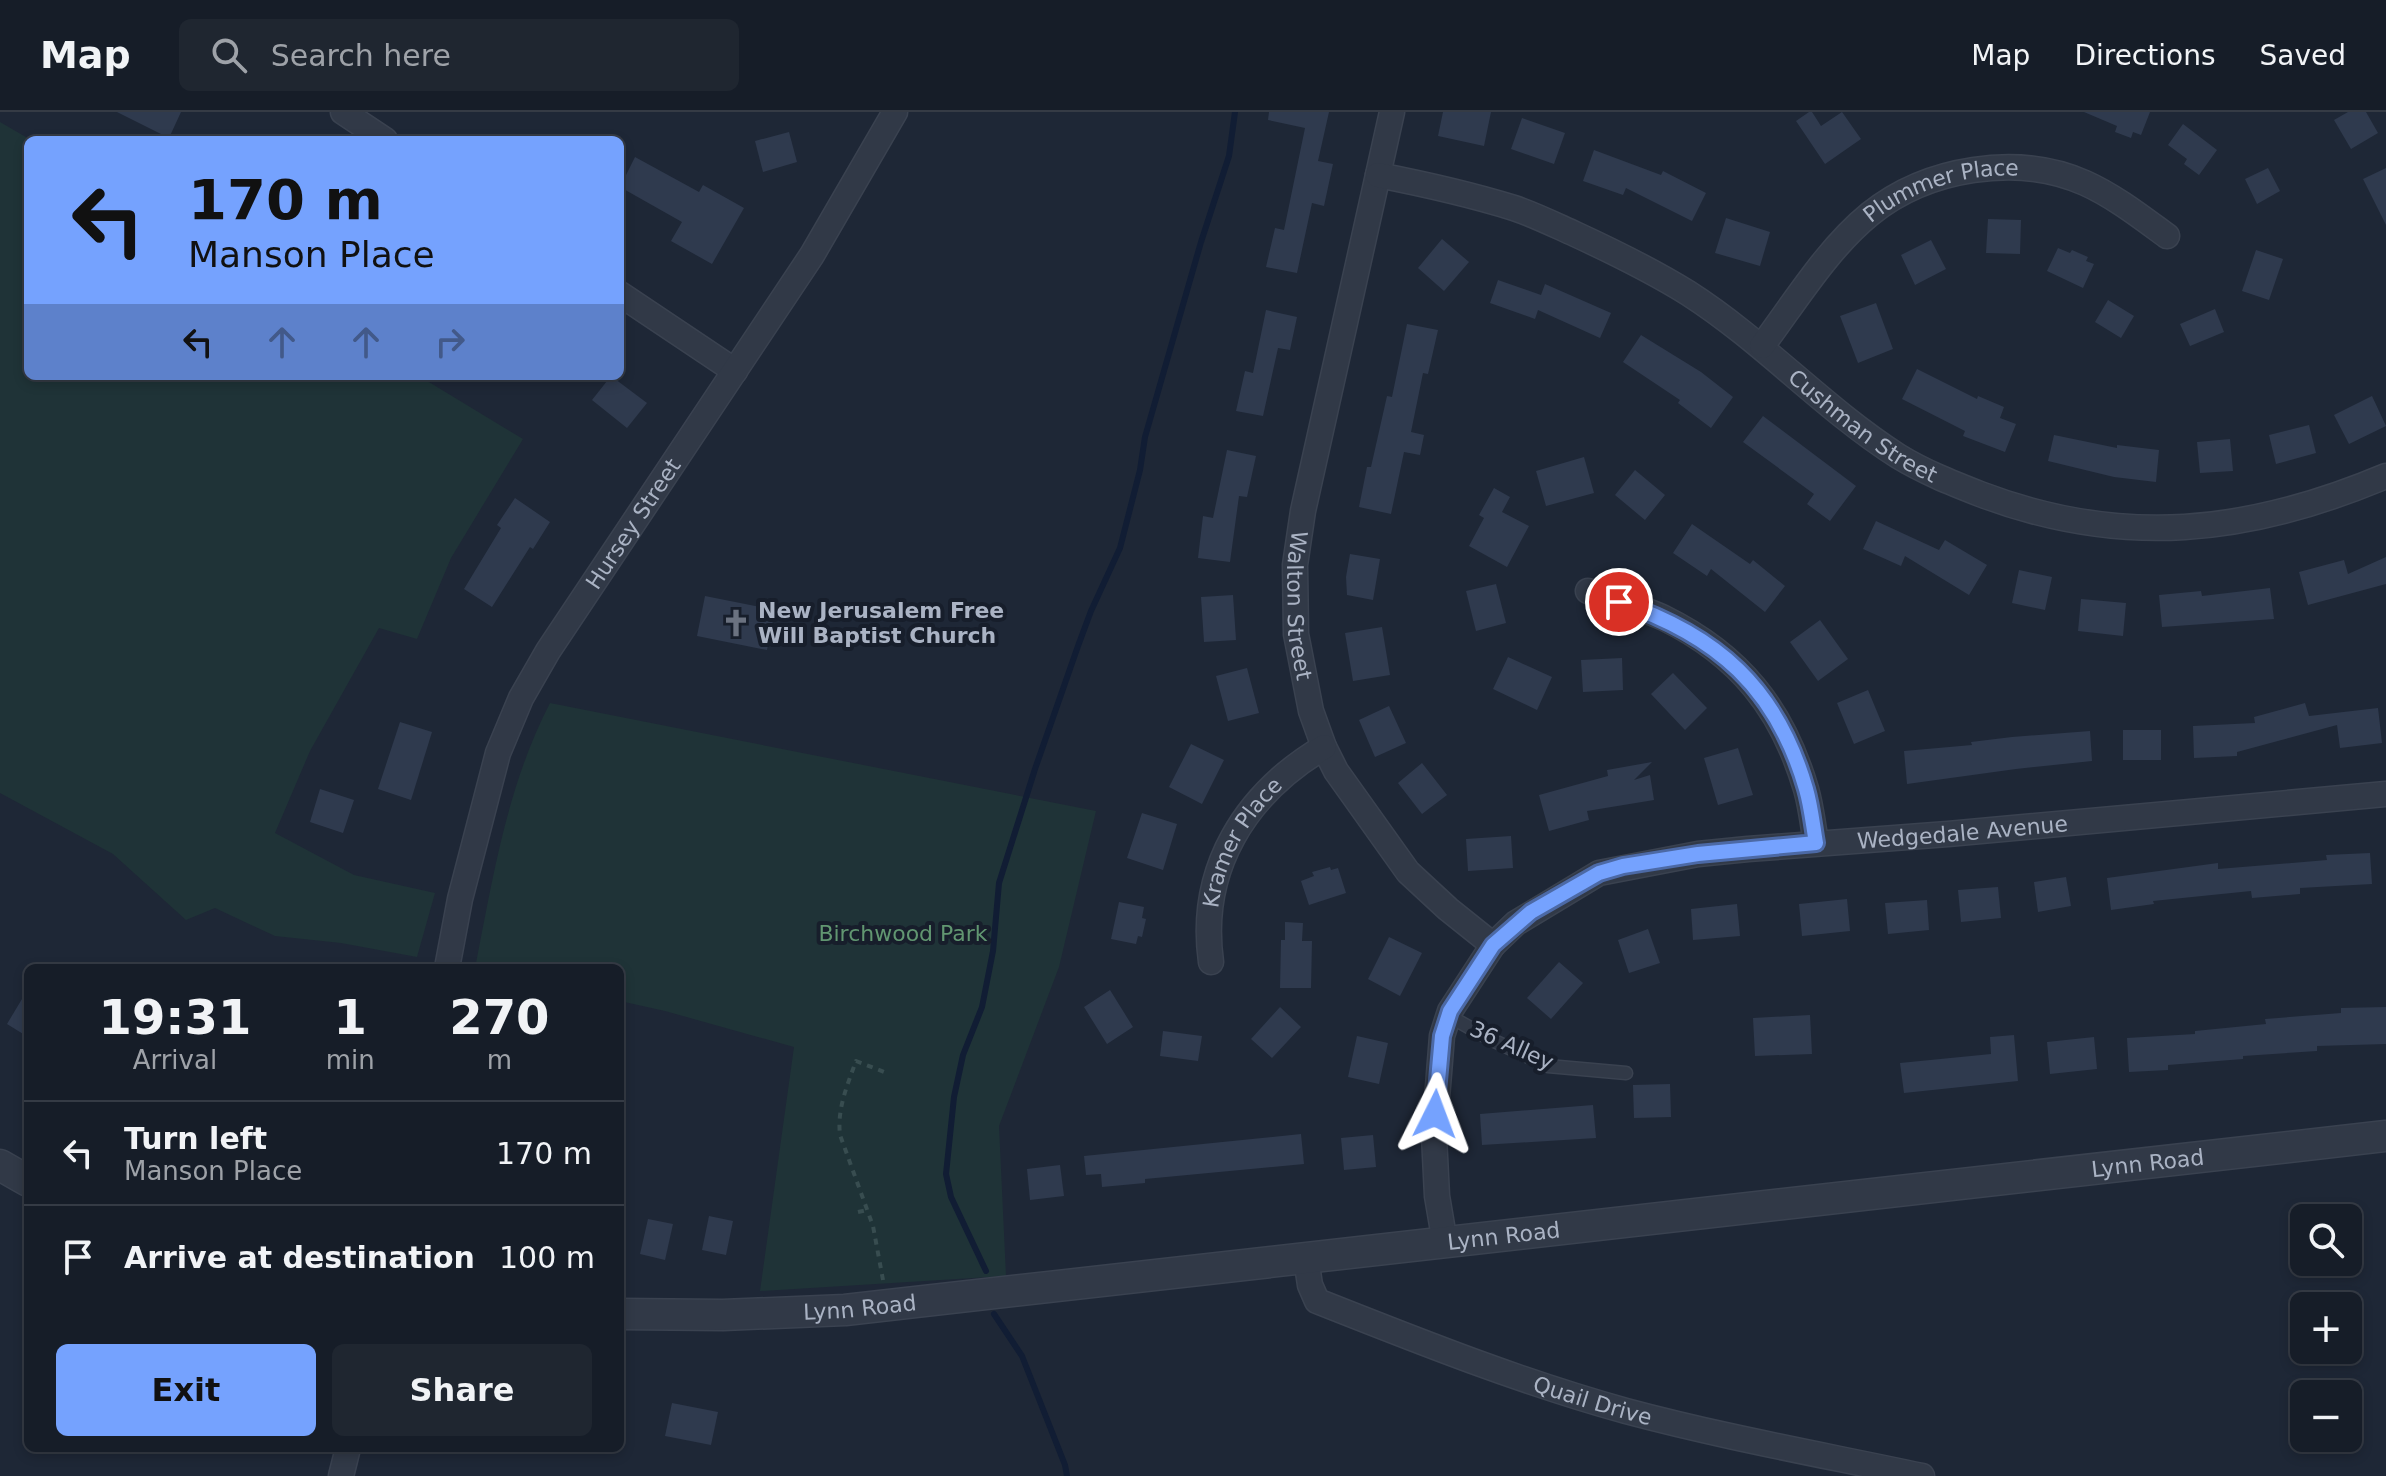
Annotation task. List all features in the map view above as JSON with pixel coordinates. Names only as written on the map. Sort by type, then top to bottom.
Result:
[{"type":"street","points":[[343,112],[379,136]]},
{"type":"street","name":"Hursey Street","points":[[448,964],[460,899],[498,753],[515,711],[548,651],[812,255],[895,112]]},
{"type":"street","name":"Walton Street","points":[[1392,112],[1312,464],[1295,565],[1298,655],[1311,711],[1336,771],[1408,872],[1493,945]]},
{"type":"street","name":"Plummer Place","points":[[1762,346],[1827,259],[1871,213],[1913,188],[1943,177],[1999,168],[2061,176],[2095,188],[2167,236]]},
{"type":"street","name":"Cushman Street","points":[[1378,175],[1453,190],[1542,219],[1631,259],[1686,292],[1762,346],[1854,424],[1898,456],[1948,482],[2051,518],[2125,527],[2201,527],[2290,511],[2386,476]]},
{"type":"street","points":[[624,297],[735,371]]},
{"type":"street","points":[[1588,591],[1666,619],[1719,651],[1744,673],[1766,701],[1782,730],[1806,789],[1816,843]]},
{"type":"street","name":"Kramer Place","points":[[1211,962],[1209,913],[1214,879],[1224,850],[1249,813],[1269,792],[1291,770],[1324,747]]},
{"type":"street","name":"Wedgedale Avenue","points":[[1445,1243],[1437,1196],[1434,1136],[1442,1036],[1449,1016],[1493,945],[1531,912],[1599,873],[1698,854],[2386,794]]},
{"type":"street","name":"Lynn Road","points":[[624,1314],[723,1315],[845,1310],[2386,1136]]},
{"type":"street","points":[[0,1165],[24,1179]]},
{"type":"street","name":"Quail Drive","points":[[1306,1258],[1310,1285],[1317,1301],[1497,1369],[1625,1411],[1763,1445],[1922,1476]]},
{"type":"street","points":[[341,1476],[347,1452]]},
{"type":"lane","name":"36 Alley","points":[[1449,1016],[1548,1066],[1626,1073]]},
{"type":"path","points":[[884,1306],[884,1285],[873,1226],[840,1135],[840,1106],[856,1061],[887,1073]]},
{"type":"path","points":[[858,1212],[867,1210]]},
{"type":"green space","points":[[0,122],[24,136],[24,380],[426,380],[523,439],[451,558],[417,639],[379,628],[310,751],[275,833],[354,875],[435,893],[417,957],[341,943],[275,936],[215,908],[186,920],[113,854],[0,793]]},
{"type":"green space","name":"Birchwood Park","points":[[550,703],[1096,811],[1059,967],[999,1126],[1006,1276],[760,1291],[794,1047],[624,1002],[624,964],[476,964],[503,832],[535,734]]},
{"type":"building","points":[[117,112],[181,112],[170,136]]},
{"type":"building","points":[[1269,112],[1329,112],[1318,161],[1333,164],[1324,206],[1312,203],[1297,273],[1266,267],[1275,228],[1284,230],[1305,128],[1268,120]]},
{"type":"building","points":[[1443,112],[1491,112],[1484,146],[1438,136]]},
{"type":"building","points":[[1809,112],[1821,126],[1842,112],[1861,139],[1825,164],[1796,121]]},
{"type":"building","points":[[2084,112],[2150,112],[2141,135],[2133,132],[2131,138],[2115,132],[2117,126]]},
{"type":"building","points":[[2348,112],[2366,112],[2378,133],[2351,149],[2334,120]]},
{"type":"building","points":[[1522,118],[1565,133],[1554,164],[1511,149]]},
{"type":"building","points":[[2183,124],[2217,150],[2199,175],[2184,164],[2187,159],[2168,145]]},
{"type":"building","points":[[789,132],[797,162],[763,172],[755,141]]},
{"type":"building","points":[[1594,150],[1661,175],[1663,171],[1706,193],[1692,221],[1626,188],[1623,195],[1583,181]]},
{"type":"building","points":[[635,157],[699,192],[703,185],[744,208],[712,264],[671,241],[682,222],[624,189],[624,179]]},
{"type":"building","points":[[2268,168],[2280,191],[2257,204],[2245,179]]},
{"type":"building","points":[[2386,168],[2386,225],[2363,179]]},
{"type":"building","points":[[1726,218],[1770,232],[1760,266],[1715,253]]},
{"type":"building","points":[[1988,219],[2021,220],[2020,254],[1986,253]]},
{"type":"building","points":[[1442,239],[1469,262],[1444,291],[1418,268]]},
{"type":"building","points":[[1931,240],[1946,269],[1915,285],[1901,255]]},
{"type":"building","points":[[2058,248],[2088,257],[2086,261],[2094,264],[2083,288],[2047,271]]},
{"type":"building","points":[[2256,250],[2283,259],[2269,300],[2242,291]]},
{"type":"building","points":[[1498,280],[1541,295],[1545,284],[1611,313],[1600,338],[1538,310],[1535,319],[1490,303]]},
{"type":"building","points":[[2108,300],[2134,316],[2121,338],[2095,322]]},
{"type":"building","points":[[1876,303],[1893,349],[1858,363],[1840,316]]},
{"type":"building","points":[[2215,309],[2224,332],[2190,346],[2180,324]]},
{"type":"building","points":[[1266,310],[1297,317],[1290,350],[1278,348],[1263,416],[1236,411],[1245,371],[1253,373]]},
{"type":"building","points":[[1407,324],[1438,330],[1428,374],[1423,373],[1411,432],[1424,435],[1420,455],[1404,452],[1391,514],[1359,507],[1387,396],[1392,397]]},
{"type":"building","points":[[1641,335],[1701,372],[1733,397],[1711,428],[1678,403],[1680,400],[1623,362]]},
{"type":"building","points":[[1917,369],[1977,399],[1978,396],[2004,407],[2000,418],[2016,424],[2005,452],[1963,436],[1965,431],[1902,399]]},
{"type":"building","points":[[608,380],[616,380],[647,403],[627,428],[592,400]]},
{"type":"building","points":[[2372,396],[2386,426],[2349,444],[2334,415]]},
{"type":"building","points":[[1763,416],[1856,486],[1830,521],[1807,504],[1814,494],[1743,442]]},
{"type":"building","points":[[2309,425],[2316,453],[2276,464],[2269,435]]},
{"type":"building","points":[[2054,435],[2117,448],[2117,445],[2159,450],[2156,482],[2114,477],[2048,461]]},
{"type":"building","points":[[2230,439],[2233,471],[2200,473],[2197,442]]},
{"type":"building","points":[[1227,450],[1256,456],[1247,497],[1239,496],[1230,562],[1198,558],[1203,516],[1213,518]]},
{"type":"building","points":[[1584,457],[1594,493],[1546,506],[1536,471]]},
{"type":"building","points":[[1635,470],[1665,495],[1645,520],[1615,495]]},
{"type":"building","points":[[1494,488],[1510,497],[1502,512],[1529,526],[1507,567],[1469,546],[1484,518],[1479,515]]},
{"type":"building","points":[[515,498],[550,522],[533,549],[530,547],[492,607],[464,589],[501,528],[497,525]]},
{"type":"building","points":[[1876,521],[1939,550],[1945,540],[1987,565],[1969,595],[1905,556],[1901,566],[1863,549]]},
{"type":"building","points":[[1692,524],[1750,564],[1753,560],[1785,586],[1765,612],[1711,569],[1707,576],[1673,553]]},
{"type":"building","points":[[1350,554],[1380,559],[1373,600],[1347,595]]},
{"type":"building","points":[[2386,557],[2386,584],[2308,605],[2299,572],[2344,560],[2348,574]]},
{"type":"building","points":[[2019,570],[2052,577],[2045,610],[2012,603]]},
{"type":"building","points":[[1496,584],[1506,623],[1476,631],[1466,591]]},
{"type":"building","points":[[2270,588],[2274,619],[2162,627],[2159,595],[2201,591],[2202,596]]},
{"type":"building","points":[[1233,595],[1236,640],[1204,642],[1201,597]]},
{"type":"building","name":"New Jerusalem Free Will Baptist Church","points":[[705,596],[775,610],[767,650],[697,636]]},
{"type":"building","points":[[2081,599],[2126,603],[2123,636],[2078,631]]},
{"type":"building","points":[[1820,620],[1848,659],[1818,681],[1790,642]]},
{"type":"building","points":[[1382,627],[1390,675],[1353,681],[1345,633]]},
{"type":"building","points":[[1508,657],[1552,677],[1537,710],[1493,689]]},
{"type":"building","points":[[1622,658],[1623,690],[1583,692],[1581,660]]},
{"type":"building","points":[[1247,668],[1259,713],[1228,721],[1216,676]]},
{"type":"building","points":[[1673,673],[1707,708],[1685,730],[1651,694]]},
{"type":"building","points":[[1868,690],[1885,731],[1854,744],[1837,703]]},
{"type":"building","points":[[2305,703],[2309,716],[2378,708],[2382,743],[2340,748],[2337,725],[2237,752],[2237,756],[2194,758],[2193,726],[2255,723],[2254,717]]},
{"type":"building","points":[[1389,706],[1406,743],[1375,757],[1359,720]]},
{"type":"building","points":[[400,722],[432,732],[411,800],[378,789]]},
{"type":"building","points":[[2123,730],[2161,730],[2161,760],[2123,760]]},
{"type":"building","points":[[2090,731],[2092,761],[1907,784],[1904,751]]},
{"type":"building","points":[[1191,744],[1224,760],[1202,804],[1169,787]]},
{"type":"building","points":[[1738,748],[1753,795],[1718,805],[1704,758]]},
{"type":"building","points":[[1652,762],[1634,780],[1650,775],[1654,800],[1587,811],[1589,820],[1549,831],[1539,795],[1608,776],[1607,770]]},
{"type":"building","points":[[1422,763],[1447,795],[1422,814],[1398,783]]},
{"type":"building","points":[[320,789],[354,800],[343,833],[310,822]]},
{"type":"building","points":[[1142,813],[1177,824],[1163,870],[1127,858]]},
{"type":"building","points":[[1511,836],[1513,868],[1468,871],[1466,839]]},
{"type":"building","points":[[2370,853],[2372,884],[2300,888],[2300,894],[2252,898],[2251,891],[2153,901],[2154,904],[2111,910],[2107,878],[2218,863],[2218,869],[2327,860],[2326,855]]},
{"type":"building","points":[[1330,867],[1331,870],[1338,868],[1346,893],[1309,905],[1301,881],[1314,876],[1312,872]]},
{"type":"building","points":[[2066,877],[2071,906],[2038,912],[2034,882]]},
{"type":"building","points":[[1998,887],[2001,918],[1961,922],[1958,890]]},
{"type":"building","points":[[1847,899],[1850,931],[1802,936],[1799,904]]},
{"type":"building","points":[[1927,900],[1929,930],[1888,934],[1885,903]]},
{"type":"building","points":[[1119,902],[1144,907],[1142,918],[1146,919],[1142,937],[1138,936],[1136,944],[1111,939]]},
{"type":"building","points":[[1737,904],[1740,936],[1693,940],[1691,909]]},
{"type":"building","points":[[1285,922],[1303,923],[1302,941],[1312,941],[1311,988],[1280,988],[1281,940],[1285,940]]},
{"type":"building","points":[[1648,929],[1660,963],[1629,973],[1618,940]]},
{"type":"building","points":[[1389,937],[1422,953],[1400,996],[1368,979]]},
{"type":"building","points":[[1559,962],[1583,983],[1551,1019],[1527,998]]},
{"type":"building","points":[[1110,990],[1133,1027],[1107,1044],[1084,1007]]},
{"type":"building","points":[[24,996],[24,1035],[7,1024]]},
{"type":"building","points":[[1280,1007],[1301,1027],[1272,1058],[1251,1039]]},
{"type":"building","points":[[2386,1007],[2386,1044],[2317,1046],[2317,1051],[2243,1056],[2243,1059],[2168,1065],[2168,1070],[2129,1072],[2127,1038],[2195,1034],[2195,1031],[2266,1024],[2265,1019],[2341,1013],[2341,1008]]},
{"type":"building","points":[[1810,1015],[1812,1054],[1755,1056],[1753,1018]]},
{"type":"building","points":[[1163,1031],[1202,1036],[1198,1061],[1160,1056]]},
{"type":"building","points":[[2014,1035],[2018,1081],[1904,1093],[1900,1063],[1991,1054],[1990,1037]]},
{"type":"building","points":[[1357,1036],[1388,1043],[1379,1084],[1348,1077]]},
{"type":"building","points":[[2094,1037],[2097,1069],[2050,1074],[2047,1042]]},
{"type":"building","points":[[1670,1084],[1671,1117],[1634,1118],[1633,1085]]},
{"type":"building","points":[[1593,1105],[1596,1138],[1482,1145],[1480,1114]]},
{"type":"building","points":[[1301,1134],[1304,1164],[1145,1179],[1145,1183],[1102,1187],[1101,1174],[1086,1175],[1084,1156]]},
{"type":"building","points":[[1373,1135],[1376,1167],[1344,1170],[1341,1138]]},
{"type":"building","points":[[1060,1165],[1064,1196],[1030,1200],[1027,1169]]},
{"type":"building","points":[[709,1216],[733,1221],[726,1255],[702,1250]]},
{"type":"building","points":[[648,1219],[673,1224],[665,1260],[640,1254]]},
{"type":"building","points":[[672,1403],[718,1412],[711,1445],[665,1436]]},
{"type":"waterway","points":[[986,1271],[951,1197],[946,1174],[954,1097],[963,1055],[982,1007],[993,951],[999,883],[1078,646],[1120,548],[1145,437],[1229,156],[1235,112]]},
{"type":"waterway","points":[[994,1314],[1022,1356],[1067,1476]]},
{"type":"place","name":"New Jerusalem Free Will Baptist Church","points":[[736,623]]},
{"type":"route","points":[[1435,1114],[1442,1036],[1450,1011],[1493,945],[1531,912],[1599,873],[1623,866],[1698,854],[1816,843],[1806,789],[1782,730],[1766,701],[1744,673],[1719,651],[1666,619],[1619,602]]}]
